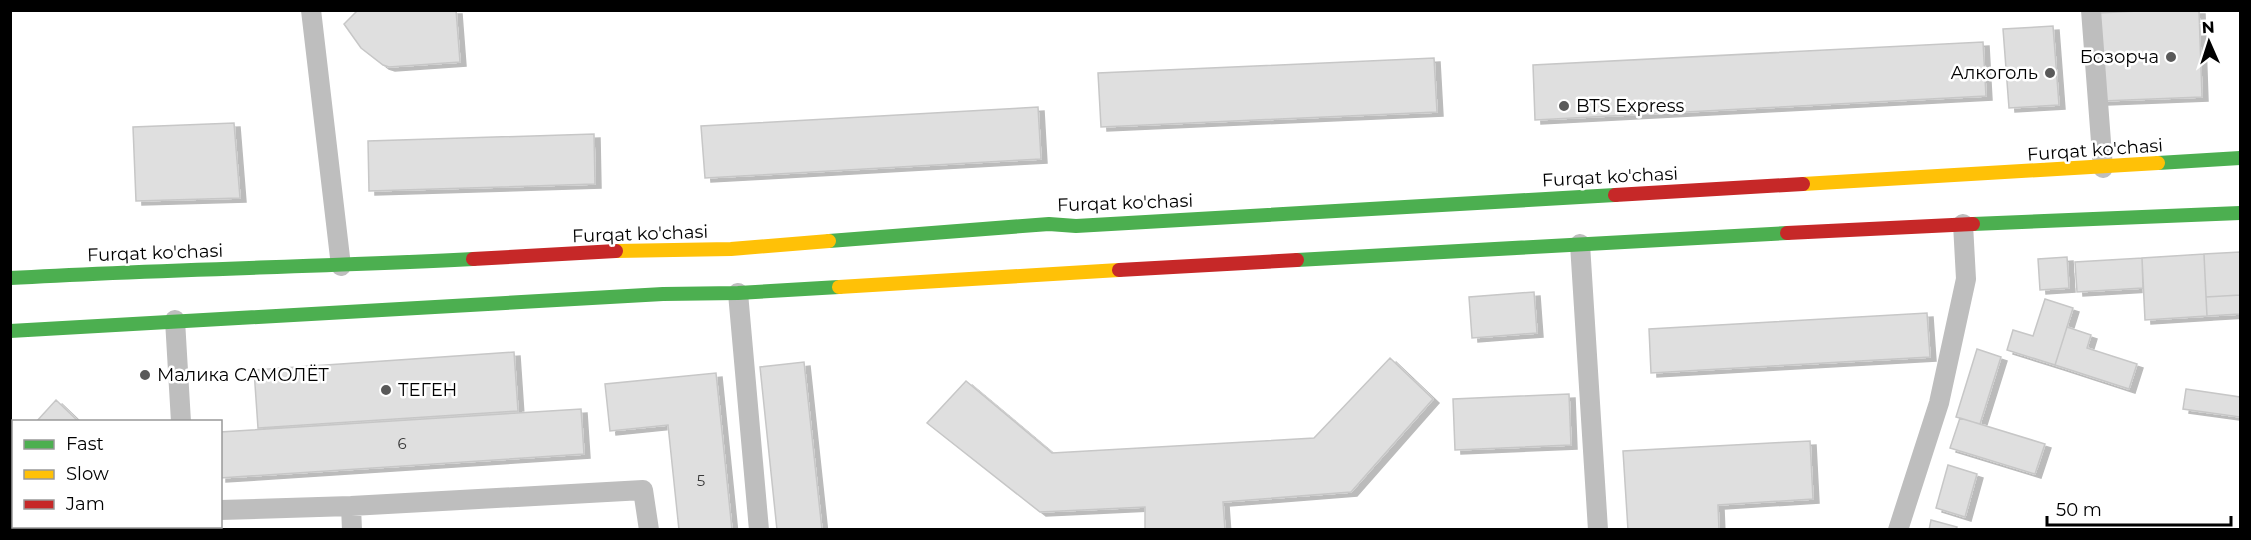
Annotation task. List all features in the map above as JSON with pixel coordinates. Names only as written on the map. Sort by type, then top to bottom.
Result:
[{"type":"main road","name":"Furqat ko'chasi","points":[[10,278],[155,270],[341,266],[656,249],[731,249],[1049,224],[1076,226],[2103,168],[2241,158]]},
{"type":"main road","points":[[10,331],[663,294],[738,293],[1580,244],[1963,224],[2241,213]]},
{"type":"street","points":[[312,10],[341,266]]},
{"type":"street","points":[[2091,10],[2103,168]]},
{"type":"street","points":[[1898,530],[1939,403],[1966,279],[1963,224]]},
{"type":"street","points":[[1580,244],[1598,530]]},
{"type":"street","points":[[738,293],[759,530]]},
{"type":"street","points":[[175,320],[181,420]]},
{"type":"street","points":[[222,510],[351,506],[643,490],[649,530]]},
{"type":"street","points":[[351,506],[352,530]]},
{"type":"building","points":[[358,10],[456,10],[460,62],[389,67],[383,65],[361,48],[344,24]]},
{"type":"building","points":[[2199,10],[2202,97],[2102,101],[2098,13]]},
{"type":"building","points":[[2053,26],[2059,105],[2009,108],[2003,29]]},
{"type":"building","points":[[1983,42],[1986,96],[1535,120],[1533,65]]},
{"type":"building","points":[[1434,58],[1437,112],[1101,127],[1098,73]]},
{"type":"building","points":[[1038,107],[1041,159],[705,178],[701,126]]},
{"type":"building","points":[[234,123],[240,198],[136,201],[133,127]]},
{"type":"building","points":[[594,134],[595,184],[369,191],[368,141]]},
{"type":"building","points":[[2240,252],[2240,295],[2206,297],[2204,254]]},
{"type":"building","points":[[2204,254],[2207,316],[2145,320],[2142,258]]},
{"type":"building","points":[[2067,257],[2069,288],[2040,290],[2038,259]]},
{"type":"building","points":[[2142,258],[2143,288],[2077,292],[2075,262]]},
{"type":"building","points":[[1534,292],[1537,333],[1472,338],[1469,297]]},
{"type":"building","points":[[2240,295],[2240,314],[2207,316],[2206,297]]},
{"type":"building","points":[[2045,299],[2073,308],[2055,365],[2007,350],[2013,330],[2033,336]]},
{"type":"building","points":[[1927,313],[1930,357],[1651,373],[1649,329]]},
{"type":"building","points":[[2067,327],[2091,335],[2087,348],[2137,364],[2129,389],[2055,365]]},
{"type":"building","points":[[1977,349],[2001,357],[1980,424],[1956,417]]},
{"type":"building","name":"ТЕГЕН","points":[[514,352],[518,411],[258,428],[254,370]]},
{"type":"building","points":[[1390,358],[1433,399],[1351,492],[1223,502],[1225,530],[1145,530],[1145,507],[1040,512],[927,423],[966,381],[1052,453],[1314,438]]},
{"type":"building","points":[[804,362],[822,530],[777,530],[760,367]]},
{"type":"building","points":[[716,373],[732,530],[679,530],[668,425],[610,431],[605,384]]},
{"type":"building","points":[[2186,389],[2240,397],[2240,417],[2183,409]]},
{"type":"building","points":[[1569,394],[1571,445],[1455,450],[1453,399]]},
{"type":"building","points":[[56,400],[77,420],[38,420]]},
{"type":"building","points":[[581,409],[584,454],[222,478],[222,432]]},
{"type":"building","points":[[1960,418],[2045,444],[2035,474],[1950,448]]},
{"type":"building","points":[[1810,441],[1813,499],[1718,505],[1719,530],[1628,530],[1623,451]]},
{"type":"building","points":[[12,448],[12,518],[10,520],[10,449]]},
{"type":"building","points":[[1948,465],[1977,474],[1965,517],[1936,508]]},
{"type":"building","points":[[1931,520],[1957,527],[1956,530],[1929,530]]},
{"type":"building","points":[[80,528],[104,528],[106,530],[78,530]]},
{"type":"building","points":[[138,528],[164,528],[164,530],[138,530]]},
{"type":"traffic: fast","points":[[2158,163],[2240,158]]},
{"type":"traffic: fast","points":[[829,241],[1049,224],[1076,226],[1615,195]]},
{"type":"traffic: fast","points":[[1973,224],[2240,213]]},
{"type":"traffic: fast","points":[[1297,260],[1787,233]]},
{"type":"traffic: fast","points":[[10,278],[473,259]]},
{"type":"traffic: fast","points":[[10,331],[663,294],[738,293],[839,287]]},
{"type":"traffic: slow","points":[[1803,184],[2158,163]]},
{"type":"traffic: slow","points":[[616,251],[731,249],[829,241]]},
{"type":"traffic: slow","points":[[839,287],[1119,270]]},
{"type":"traffic: jam","points":[[1615,195],[1803,184]]},
{"type":"traffic: jam","points":[[1787,233],[1973,224]]},
{"type":"traffic: jam","points":[[473,259],[616,251]]},
{"type":"traffic: jam","points":[[1119,270],[1297,260]]},
{"type":"place","name":"Бозорча","points":[[2171,57]]},
{"type":"place","name":"Алкоголь","points":[[2050,73]]},
{"type":"place","name":"BTS Express","points":[[1564,106]]},
{"type":"place","name":"Малика САМОЛЁТ","points":[[145,375]]},
{"type":"place","name":"ТЕГЕН","points":[[386,390]]}]
